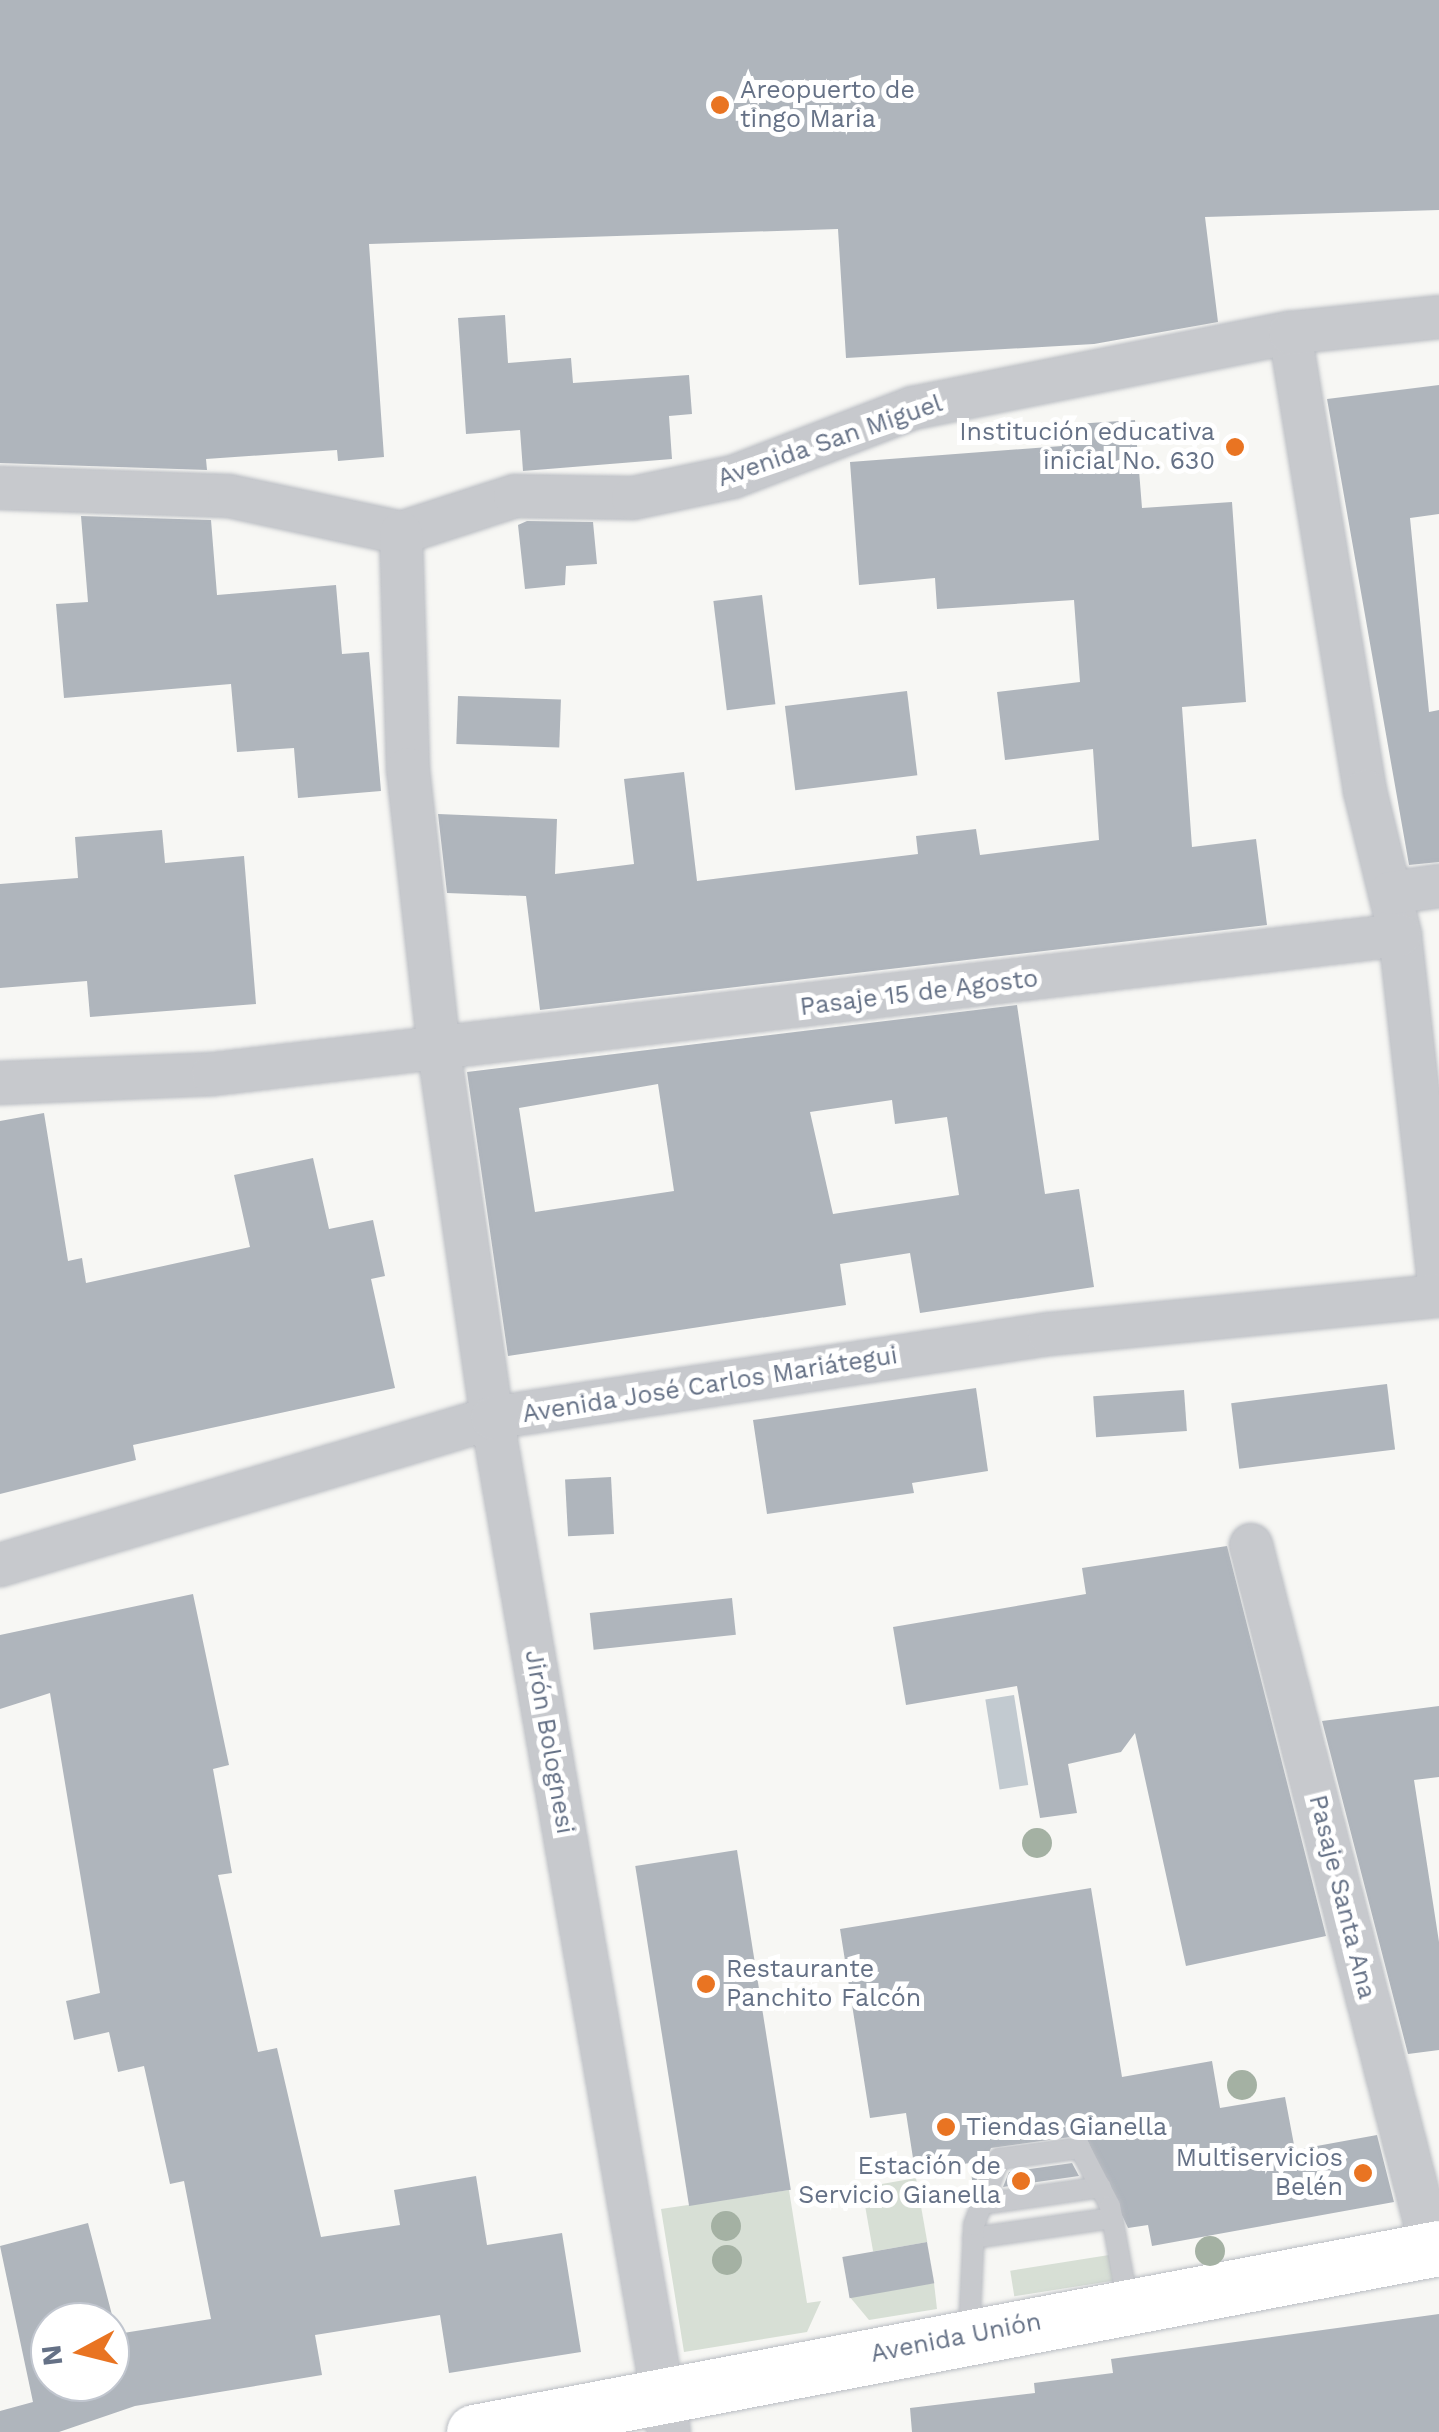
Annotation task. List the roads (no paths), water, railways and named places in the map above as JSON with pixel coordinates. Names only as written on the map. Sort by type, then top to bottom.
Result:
[{"type":"main road","name":"Avenida Unión","points":[[474,2432],[666,2413],[968,2336],[1436,2248]]},
{"type":"street","name":"Avenida San Miguel","points":[[401,533],[515,496],[633,498],[733,477],[913,408],[1290,332],[1439,317]]},
{"type":"street","points":[[1290,332],[1400,935],[1439,1280]]},
{"type":"street","points":[[0,488],[229,496],[401,533]]},
{"type":"street","name":"Jirón Bolognesi","points":[[401,533],[408,769],[439,1050],[492,1418],[666,2413]]},
{"type":"street","points":[[1390,894],[1439,886]]},
{"type":"street","name":"Pasaje 15 de Agosto","points":[[0,1083],[213,1074],[1400,935]]},
{"type":"street","name":"Avenida José Carlos Mariátegui","points":[[0,1565],[492,1418],[1049,1334],[1439,1296]]},
{"type":"street","name":"Pasaje Santa Ana","points":[[1251,1544],[1436,2248]]},
{"type":"lane","points":[[968,2336],[973,2238],[999,2159],[1080,2148],[1112,2218],[1129,2306]]},
{"type":"lane","points":[[982,2204],[1101,2187]]},
{"type":"lane","points":[[973,2238],[1112,2218]]},
{"type":"place","name":"Areopuerto de tingo Maria","points":[[720,105]]},
{"type":"place","name":"Institución educativa inicial No. 630","points":[[1235,447]]},
{"type":"place","name":"Restaurante Panchito Falcón","points":[[706,1984]]},
{"type":"place","name":"Tiendas Gianella","points":[[946,2127]]},
{"type":"place","name":"Multiservicios Belén","points":[[1363,2173]]},
{"type":"place","name":"Estación de Servicio Gianella","points":[[1021,2181]]}]
